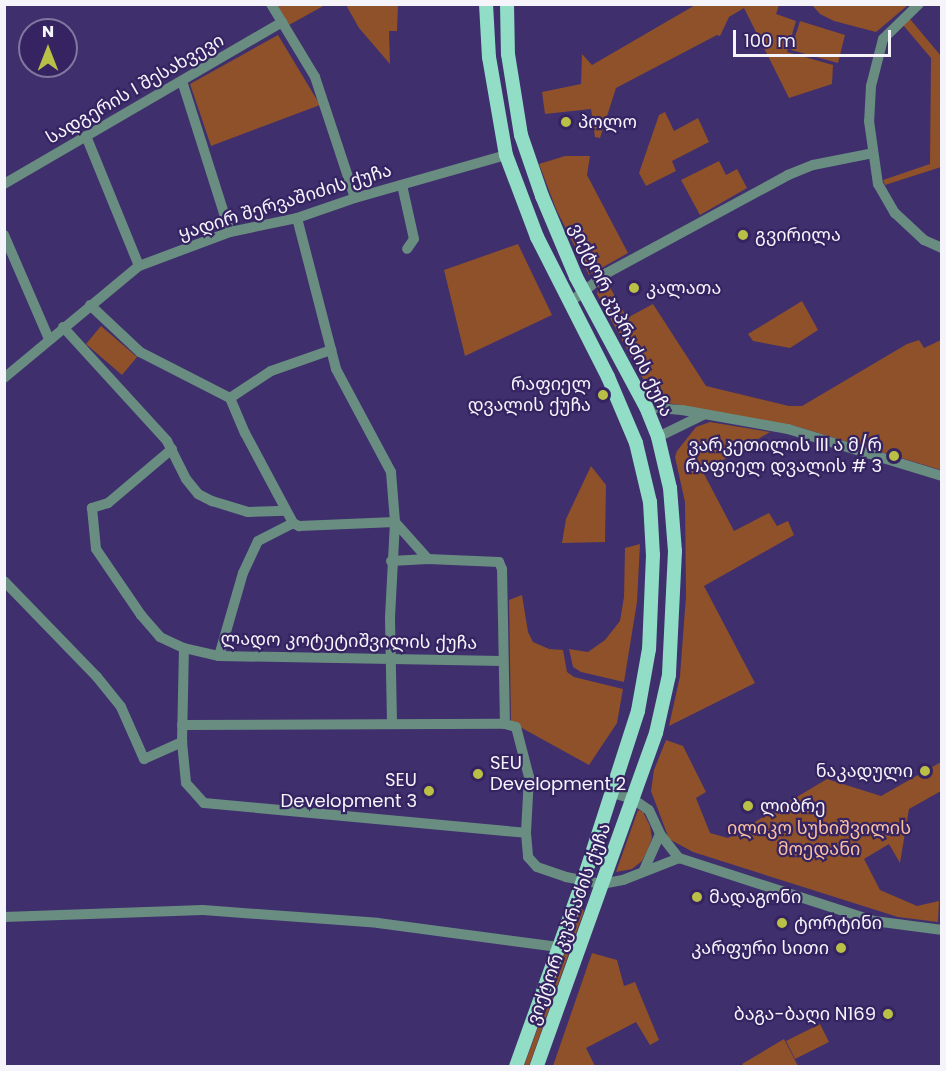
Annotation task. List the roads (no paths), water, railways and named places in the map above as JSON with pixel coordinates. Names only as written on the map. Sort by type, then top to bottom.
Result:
[{"type":"main road","name":"ვიქტორ კუპრაძის ქუჩა","points":[[486,4],[489,57],[506,155],[523,205],[569,303],[608,377],[636,443],[650,502],[653,555],[652,615],[638,711],[613,793],[516,1066]]},
{"type":"main road","name":"ვიქტორ კუპრაძის ქუჩა","points":[[507,4],[508,54],[521,135],[542,196],[584,293],[646,407],[658,437],[673,508],[675,551],[673,618],[663,703],[633,799],[537,1066]]},
{"type":"main road","points":[[489,57],[508,54]]},
{"type":"main road","points":[[523,205],[542,196]]},
{"type":"main road","points":[[636,443],[658,437]]},
{"type":"street","points":[[271,4],[315,78],[355,198]]},
{"type":"street","points":[[919,4],[883,39],[870,86],[869,121],[878,184],[895,213],[924,240],[942,248]]},
{"type":"street","name":"სადგერის I შესახვევი","points":[[4,184],[282,22]]},
{"type":"street","points":[[182,81],[230,232]]},
{"type":"street","points":[[86,136],[140,266]]},
{"type":"street","points":[[569,303],[607,273],[788,175],[813,165],[873,153]]},
{"type":"street","name":"ყადირ შერვაშიძის ქუჩა","points":[[4,378],[63,327],[140,266],[230,232],[297,218],[355,198],[506,155]]},
{"type":"street","points":[[402,185],[414,238],[407,249]]},
{"type":"street","points":[[297,218],[336,369],[391,472],[395,522],[391,561],[392,724]]},
{"type":"street","points":[[4,235],[49,339]]},
{"type":"street","points":[[90,305],[140,352],[230,398],[293,523],[299,526],[395,522]]},
{"type":"street","points":[[63,327],[172,449],[186,479],[198,494],[212,501],[248,512],[285,511]]},
{"type":"street","points":[[230,398],[271,370],[331,350]]},
{"type":"street","points":[[646,407],[706,414],[788,429],[942,476]]},
{"type":"street","points":[[658,437],[706,414]]},
{"type":"street","name":"ლადო კოტეტიშვილის ქუჩა","points":[[172,449],[108,502],[92,508],[96,549],[160,637],[184,648],[219,656],[502,661]]},
{"type":"street","points":[[395,522],[428,559]]},
{"type":"street","points":[[219,656],[243,573],[258,541],[293,523]]},
{"type":"street","points":[[391,561],[428,559],[499,562],[502,569],[505,724]]},
{"type":"street","points":[[4,581],[97,677],[121,707],[144,759],[182,742]]},
{"type":"street","points":[[184,648],[182,742],[186,783],[204,802],[216,805],[526,833]]},
{"type":"street","points":[[182,725],[505,724],[516,727],[529,777],[526,833],[528,856],[537,867],[582,881],[602,884],[632,877],[644,870],[679,858]]},
{"type":"street","points":[[613,793],[633,799],[649,810],[660,834],[679,858],[874,921],[942,930]]},
{"type":"street","points":[[644,870],[660,834]]},
{"type":"street","points":[[4,917],[203,910],[378,923],[558,947]]},
{"type":"place","name":"პოლო","points":[[566,122]]},
{"type":"place","name":"გვირილა","points":[[743,235]]},
{"type":"place","name":"კალათა","points":[[634,288]]},
{"type":"place","name":"რაფიელ დვალის ქუჩა","points":[[603,395]]},
{"type":"place","name":"ვარკეთილის III ა მ/რ რაფიელ დვალის # 3","points":[[894,456]]},
{"type":"place","name":"ნაკადული","points":[[925,771]]},
{"type":"place","name":"SEU Development 2","points":[[478,774]]},
{"type":"place","name":"SEU Development 3","points":[[429,791]]},
{"type":"place","name":"ლიბრე","points":[[748,806]]},
{"type":"place","name":"მადაგონი","points":[[697,897]]},
{"type":"place","name":"ტორტინი","points":[[782,923]]},
{"type":"place","name":"კარფური სითი","points":[[841,948]]},
{"type":"place","name":"ბაგა-ბაღი N169","points":[[888,1014]]},
{"type":"park label","name":"ილიკო სუხიშვილის მოედანი","points":[[819,839]]}]
